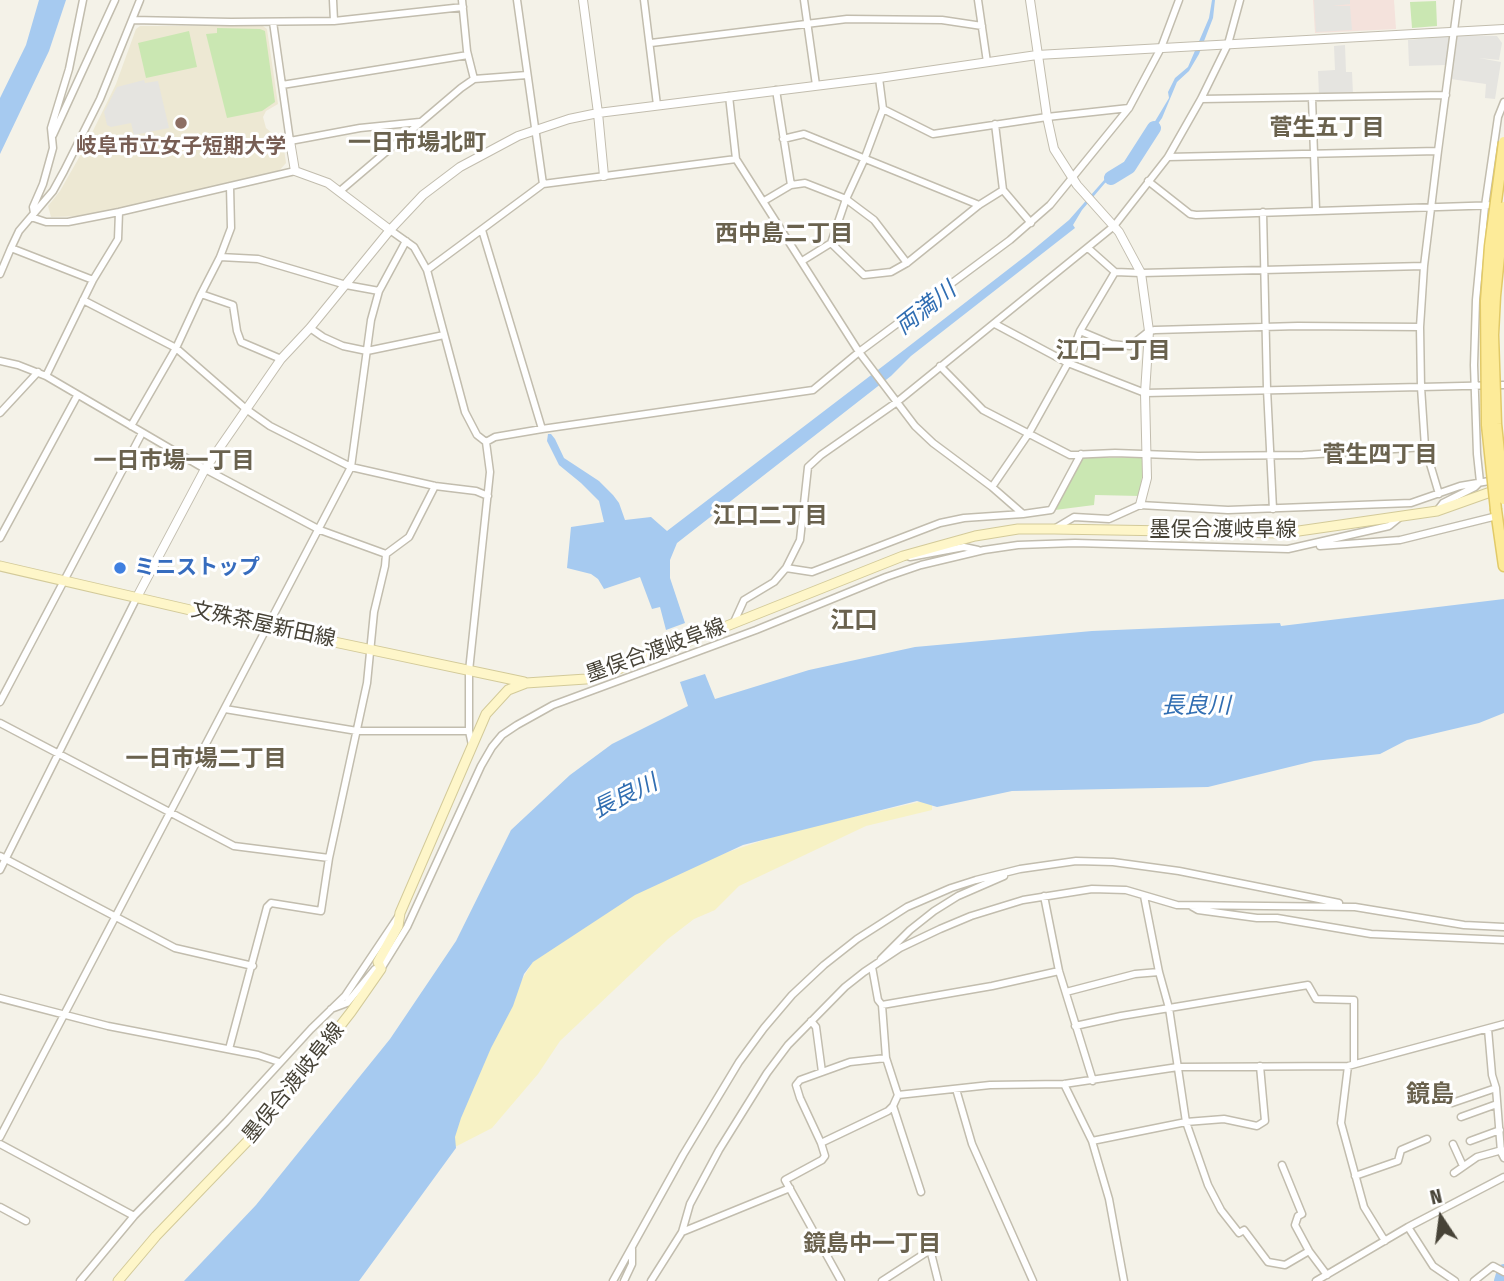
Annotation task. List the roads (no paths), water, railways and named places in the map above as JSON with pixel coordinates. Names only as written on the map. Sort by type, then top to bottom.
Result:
[{"type":"main road","points":[[1504,142],[1490,246],[1486,301],[1487,425],[1504,566]]},
{"type":"main road","points":[[1504,206],[1494,296],[1493,335],[1496,425],[1504,499]]},
{"type":"main road","name":"墨俣合渡岐阜線","points":[[118,1281],[156,1236],[262,1125],[351,1012],[380,970],[378,962],[398,926],[400,913],[486,714],[508,690],[526,683],[586,679],[616,670],[903,556],[975,536],[1018,530],[1054,529],[1285,533],[1437,511],[1483,494],[1504,490]]},
{"type":"main road","name":"文殊茶屋新田線","points":[[0,566],[268,628],[526,683]]},
{"type":"street","points":[[33,215],[33,206],[43,184],[53,148],[51,128],[69,69],[83,0]]},
{"type":"street","points":[[52,137],[115,0]]},
{"type":"street","points":[[0,274],[19,231],[53,191],[64,171],[100,99],[140,0]]},
{"type":"street","points":[[334,0],[334,20]]},
{"type":"street","points":[[517,0],[543,184]]},
{"type":"street","points":[[583,0],[604,176]]},
{"type":"street","points":[[644,0],[657,105]]},
{"type":"street","points":[[804,0],[816,85]]},
{"type":"street","points":[[978,0],[987,62]]},
{"type":"street","points":[[1030,0],[1046,117],[1055,149],[1075,182],[1112,224],[1142,273],[1149,331],[1145,393],[1147,478],[1140,505]]},
{"type":"street","points":[[486,442],[495,437],[542,429],[813,390],[1031,223],[1075,182],[1129,108],[1161,48],[1179,0]]},
{"type":"street","points":[[734,622],[744,600],[774,582],[786,568],[800,540],[808,467],[995,324],[1088,248],[1149,181],[1168,157],[1201,99],[1240,0]]},
{"type":"street","points":[[1439,494],[1424,447],[1420,327],[1430,207],[1458,0]]},
{"type":"street","points":[[132,20],[334,20],[463,3],[468,55],[474,79]]},
{"type":"street","points":[[651,43],[847,19],[942,20],[982,26]]},
{"type":"street","points":[[273,22],[295,171]]},
{"type":"street","points":[[0,870],[3,858],[57,752],[205,469],[281,359],[310,328],[390,230],[423,195],[460,167],[535,129],[598,113],[657,105],[879,78],[1037,55],[1504,29]]},
{"type":"street","points":[[282,85],[468,55]]},
{"type":"street","points":[[340,191],[474,79],[527,75]]},
{"type":"street","points":[[802,261],[831,243],[883,109],[879,78]]},
{"type":"street","points":[[776,90],[790,185]]},
{"type":"street","points":[[1201,99],[1446,95]]},
{"type":"street","points":[[729,96],[736,159],[861,354],[915,426],[933,443],[992,486],[1023,514]]},
{"type":"street","points":[[1312,98],[1316,210]]},
{"type":"street","points":[[1437,511],[1443,503],[1480,482],[1475,387],[1476,300],[1485,206],[1498,117],[1504,102]]},
{"type":"street","points":[[883,109],[933,134],[1129,108]]},
{"type":"street","points":[[290,141],[360,128],[419,124]]},
{"type":"street","points":[[995,124],[1003,190],[1031,223]]},
{"type":"street","points":[[783,139],[804,134],[979,205]]},
{"type":"street","points":[[1168,157],[1438,151]]},
{"type":"street","points":[[427,270],[543,184],[736,159]]},
{"type":"street","points":[[33,215],[46,222],[68,222],[295,171],[317,178],[340,191],[419,254],[427,270],[465,412],[477,435],[486,442],[490,472],[469,670],[469,731],[472,746]]},
{"type":"street","points":[[1149,181],[1191,214],[1504,206]]},
{"type":"street","points":[[764,201],[790,185],[805,183],[846,199],[874,220],[907,263]]},
{"type":"street","points":[[131,426],[176,348],[220,257],[231,228],[230,186]]},
{"type":"street","points":[[831,243],[864,275],[891,272],[907,263],[979,205],[1003,190]]},
{"type":"street","points":[[46,376],[93,280],[118,239],[119,212]]},
{"type":"street","points":[[1263,212],[1273,509]]},
{"type":"street","points":[[482,230],[542,429]]},
{"type":"street","points":[[0,1137],[351,467],[371,320],[379,292],[406,241]]},
{"type":"street","points":[[11,248],[93,280]]},
{"type":"street","points":[[1088,248],[1115,272],[1424,266]]},
{"type":"street","points":[[220,257],[258,259],[379,292]]},
{"type":"street","points":[[992,486],[1029,433],[1068,363],[1080,331],[1115,272]]},
{"type":"street","points":[[201,294],[233,305],[236,331],[241,342],[281,359]]},
{"type":"street","points":[[83,300],[176,348],[270,426],[351,467],[435,486],[476,491],[488,496]]},
{"type":"street","points":[[995,324],[1068,363],[1145,393],[1504,385]]},
{"type":"street","points":[[1080,331],[1111,344],[1130,345],[1149,331],[1420,327]]},
{"type":"street","points":[[310,328],[343,346],[367,351],[444,335]]},
{"type":"street","points":[[0,361],[46,376],[205,469],[320,530],[386,554]]},
{"type":"street","points":[[940,366],[983,410],[1070,455],[1271,455],[1424,447]]},
{"type":"street","points":[[0,413],[38,372]]},
{"type":"street","points":[[0,538],[77,396]]},
{"type":"street","points":[[0,702],[142,433]]},
{"type":"street","points":[[786,568],[812,572],[940,523],[964,518],[1051,510],[1081,454]]},
{"type":"street","points":[[1054,529],[1073,517],[1109,519],[1140,505],[1183,509],[1273,509],[1410,503],[1460,486],[1504,478]]},
{"type":"street","points":[[229,1049],[267,907],[271,902],[321,911],[329,858],[367,683],[374,612],[386,554],[409,537],[435,486]]},
{"type":"street","points":[[331,1009],[347,1003],[375,969],[380,970],[407,927],[481,766],[502,735],[553,705],[755,630],[886,577],[921,565],[984,550],[1018,545],[1075,543],[1288,549],[1389,526],[1400,516]]},
{"type":"street","points":[[1307,546],[1400,540],[1497,516]]},
{"type":"street","points":[[903,556],[930,555],[964,547],[984,550]]},
{"type":"street","points":[[225,709],[357,731],[469,731]]},
{"type":"street","points":[[0,723],[234,846],[329,858]]},
{"type":"street","points":[[3,858],[175,948],[253,966]]},
{"type":"street","points":[[613,1281],[682,1155],[739,1062],[792,995],[857,939],[907,907],[951,888],[1020,869],[1076,861],[1113,862],[1192,873],[1355,907],[1464,925],[1504,927]]},
{"type":"street","points":[[821,1143],[888,1111],[898,1095],[886,1058],[882,1005],[878,1000],[875,965],[894,944],[934,911],[958,896],[1020,869]]},
{"type":"street","points":[[651,1281],[682,1232],[690,1204],[719,1150],[767,1073],[788,1045],[845,987],[900,948],[971,916],[1044,896],[1092,889],[1126,890],[1177,905],[1355,907]]},
{"type":"street","points":[[1044,896],[1059,971],[1093,1081]]},
{"type":"street","points":[[1144,896],[1169,1008],[1186,1122],[1208,1185],[1221,1210],[1239,1233],[1244,1230],[1268,1262],[1286,1265],[1309,1251]]},
{"type":"street","points":[[1189,905],[1198,910],[1278,918],[1371,934],[1504,940]]},
{"type":"street","points":[[80,1281],[134,1216],[345,996],[400,913]]},
{"type":"street","points":[[882,1005],[1059,971]]},
{"type":"street","points":[[1066,992],[1135,974],[1159,972]]},
{"type":"street","points":[[1075,1026],[1308,985],[1316,999],[1354,1000],[1351,1064],[1341,1123],[1364,1207],[1385,1241]]},
{"type":"street","points":[[0,998],[108,1026],[229,1049],[279,1062]]},
{"type":"street","points":[[811,1021],[816,1027],[822,1072]]},
{"type":"street","points":[[898,1095],[990,1085],[1064,1084],[1178,1067],[1351,1064],[1504,1024]]},
{"type":"street","points":[[1488,1029],[1504,1158]]},
{"type":"street","points":[[841,1281],[785,1180],[825,1156],[796,1085],[800,1080],[850,1062],[886,1058]]},
{"type":"street","points":[[1092,1141],[1186,1122],[1224,1119],[1257,1126],[1265,1121],[1260,1066]]},
{"type":"street","points":[[1064,1084],[1092,1141],[1109,1199],[1124,1281]]},
{"type":"street","points":[[1452,1103],[1496,1087]]},
{"type":"street","points":[[956,1088],[972,1144],[1033,1281]]},
{"type":"street","points":[[1461,1117],[1497,1104]]},
{"type":"street","points":[[893,1106],[921,1192]]},
{"type":"street","points":[[1470,1141],[1500,1130]]},
{"type":"street","points":[[1354,1176],[1398,1161],[1401,1150],[1427,1139]]},
{"type":"street","points":[[0,1144],[134,1216]]},
{"type":"street","points":[[1453,1144],[1463,1166]]},
{"type":"street","points":[[1454,1173],[1477,1157],[1503,1150]]},
{"type":"street","points":[[1282,1165],[1302,1214],[1298,1216],[1295,1225],[1323,1279],[1408,1227],[1504,1177]]},
{"type":"street","points":[[682,1232],[789,1188]]},
{"type":"street","points":[[0,1207],[26,1222]]},
{"type":"street","points":[[1408,1227],[1433,1266],[1455,1281]]},
{"type":"street","points":[[624,1281],[632,1264],[633,1245]]},
{"type":"street","points":[[882,1281],[927,1252],[931,1253],[938,1281]]},
{"type":"street","points":[[1474,1281],[1493,1266],[1504,1272]]},
{"type":"water","points":[[39,0],[66,0],[49,51],[0,154],[0,98],[26,45]]},
{"type":"water","points":[[1212,0],[1215,0],[1213,18],[1199,54],[1189,71],[1177,82],[1162,118],[1126,170],[1105,183],[1082,210],[1073,225],[1075,228],[677,543],[670,560],[670,578],[685,623],[666,630],[660,607],[652,609],[640,577],[604,589],[591,574],[567,568],[571,527],[604,522],[599,501],[559,465],[547,441],[548,434],[555,439],[564,458],[599,481],[613,495],[625,520],[651,517],[667,531],[1069,220],[1105,179],[1122,168],[1148,133],[1169,98],[1168,92],[1175,78],[1188,67],[1209,18]]},
{"type":"water","name":"長良川","points":[[1504,599],[1504,713],[1479,723],[1407,740],[1380,754],[1314,761],[1208,787],[1012,791],[937,807],[917,801],[743,845],[635,895],[533,962],[524,974],[513,1006],[491,1048],[461,1118],[455,1137],[456,1148],[359,1281],[184,1281],[256,1205],[390,1039],[456,941],[511,830],[570,775],[612,744],[688,706],[680,682],[705,674],[715,699],[809,670],[915,647],[1092,631],[1280,623],[1281,626]]},
{"type":"waterway","name":"両満川","points":[[1111,178],[1129,167],[1154,128]]},
{"type":"waterway","points":[[1501,1281],[1504,1271]]},
{"type":"place","name":"岐阜市立女子短期大学","points":[[181,123]]},
{"type":"place","name":"ミニストップ","points":[[120,568]]},
{"type":"district","name":"菅生五丁目","points":[[1327,129]]},
{"type":"district","name":"一日市場北町","points":[[417,144]]},
{"type":"district","name":"西中島二丁目","points":[[784,235]]},
{"type":"district","name":"江口一丁目","points":[[1113,352]]},
{"type":"district","name":"菅生四丁目","points":[[1380,456]]},
{"type":"district","name":"一日市場一丁目","points":[[174,462]]},
{"type":"district","name":"江口二丁目","points":[[770,517]]},
{"type":"district","name":"江口","points":[[854,621]]},
{"type":"district","name":"一日市場二丁目","points":[[206,760]]},
{"type":"district","name":"鏡島","points":[[1430,1095]]},
{"type":"district","name":"鏡島中一丁目","points":[[872,1245]]}]
